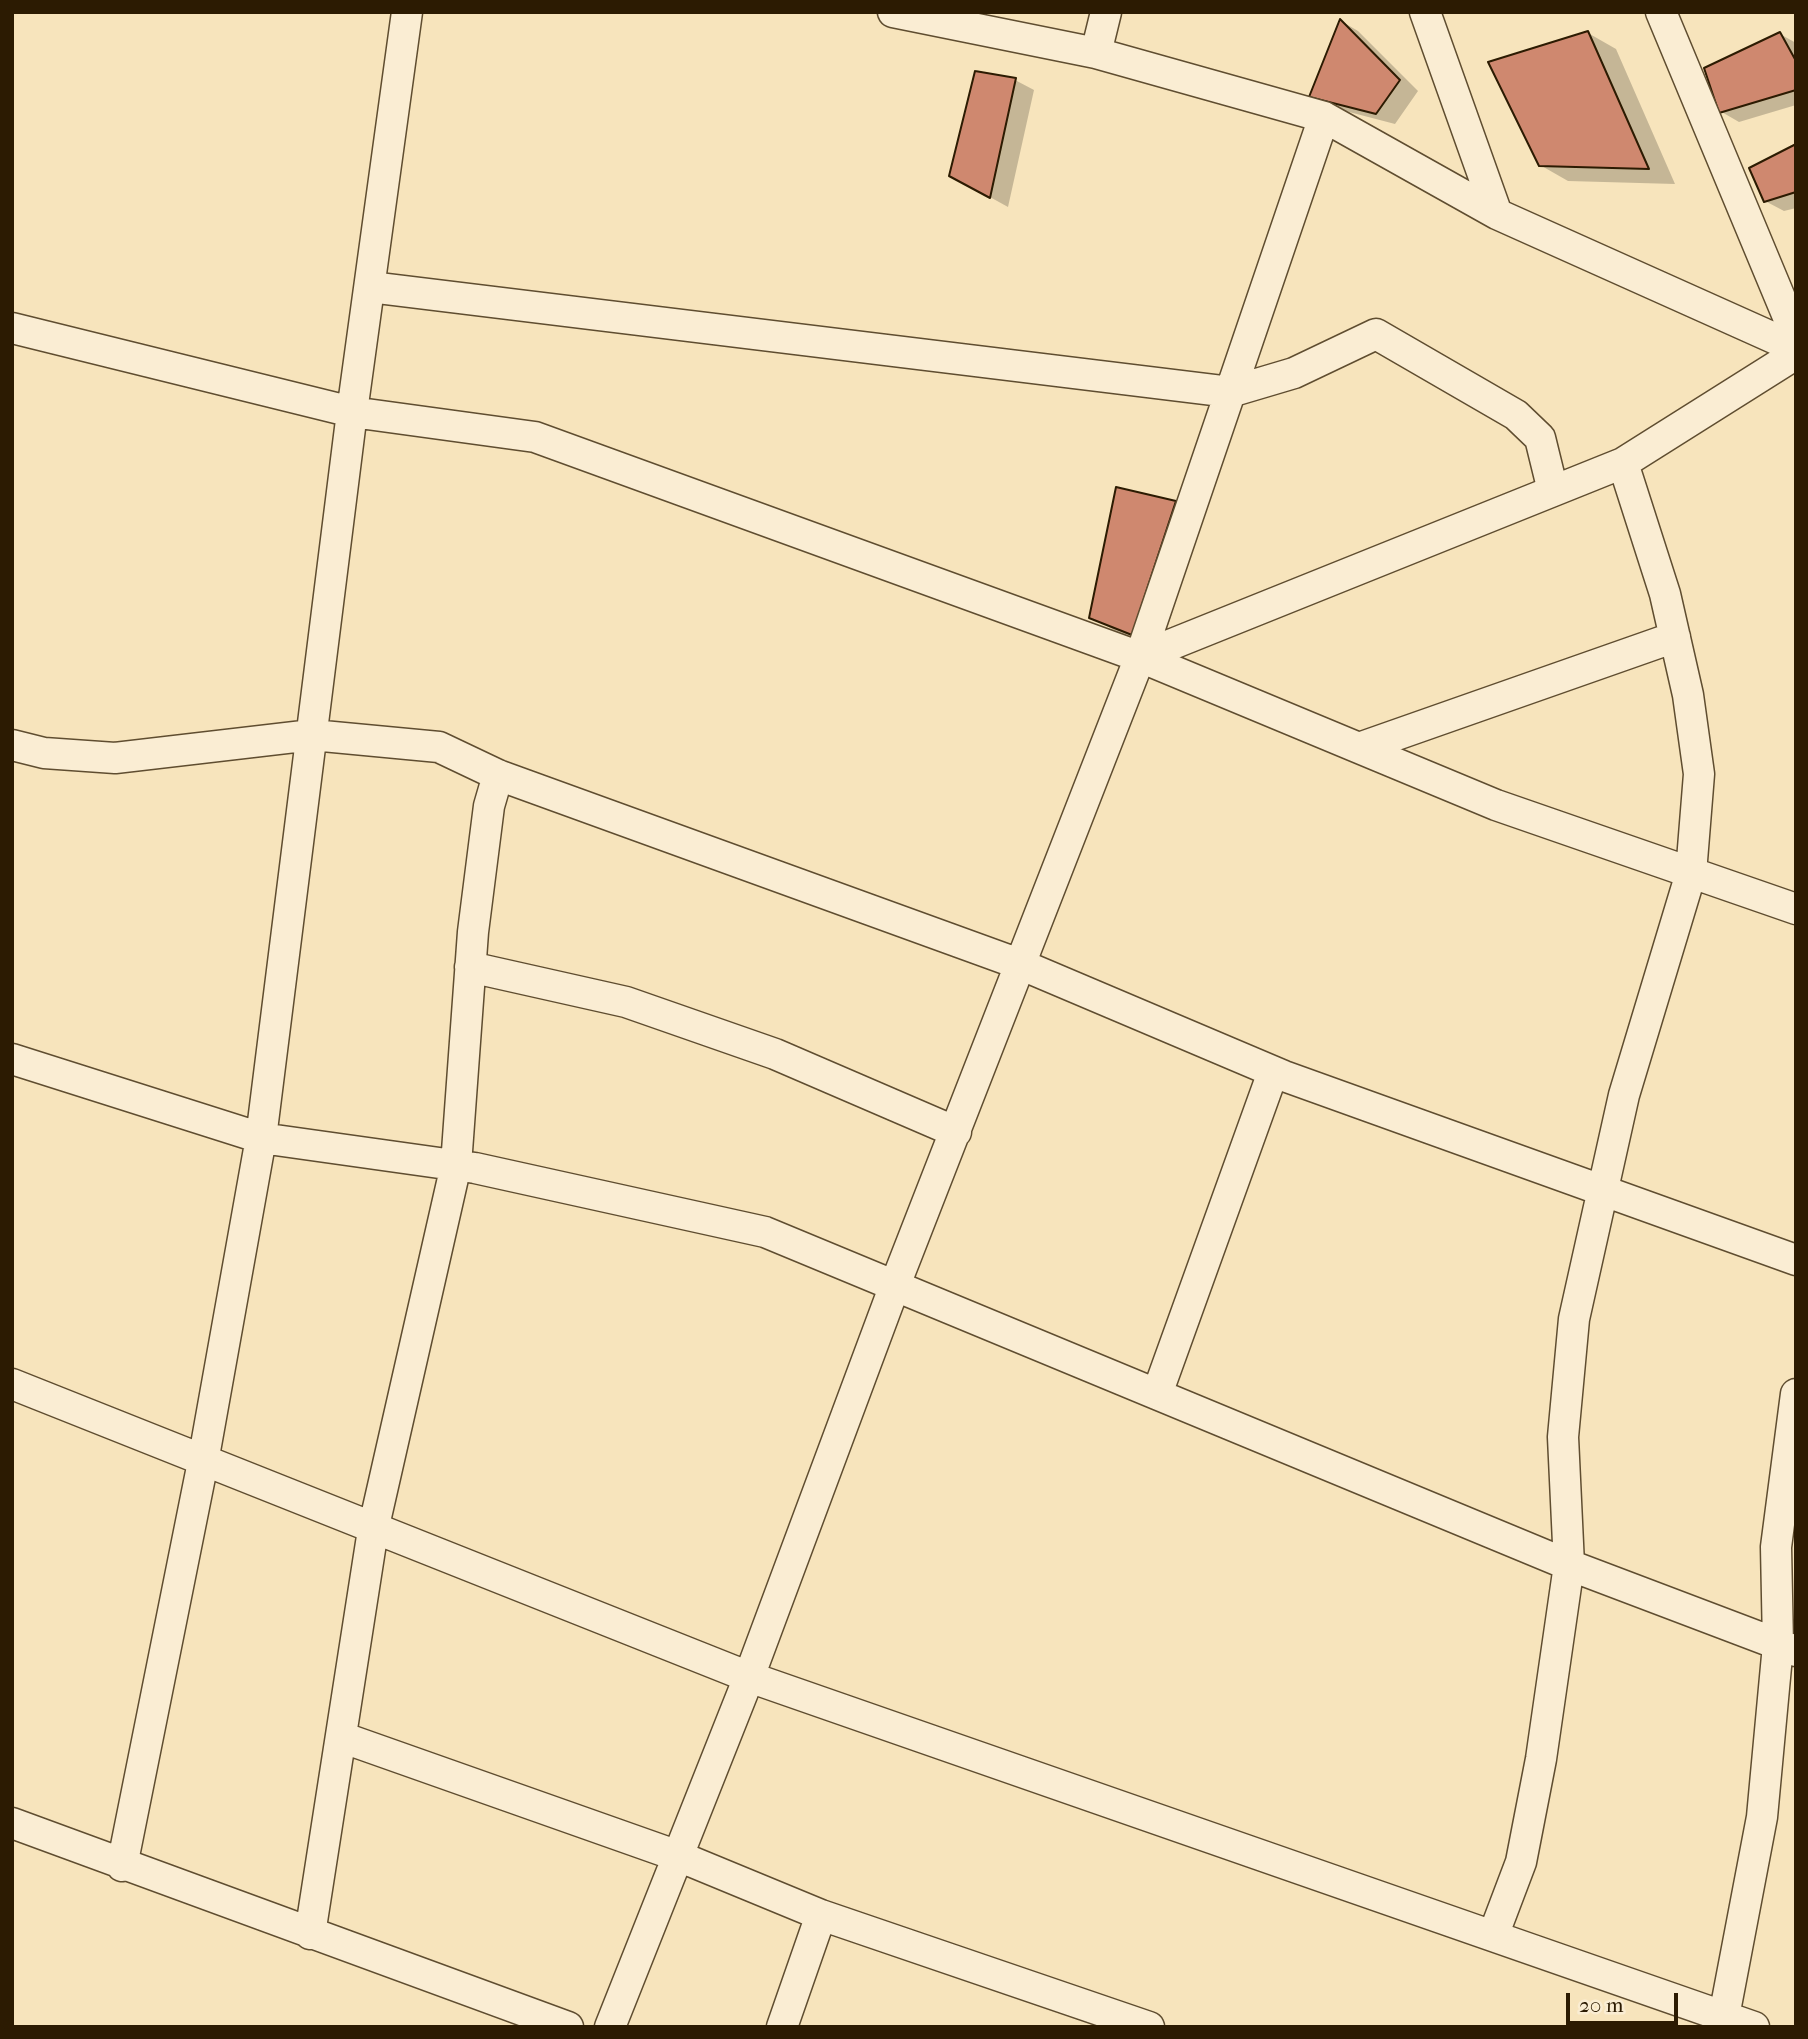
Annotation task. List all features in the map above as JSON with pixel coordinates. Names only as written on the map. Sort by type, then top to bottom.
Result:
[{"type":"street","points":[[122,1866],[203,1462],[261,1138],[352,412],[407,12]]},
{"type":"street","points":[[893,12],[1096,53],[1324,117],[1497,214],[1796,348]]},
{"type":"street","points":[[1096,53],[1106,12]]},
{"type":"street","points":[[1425,12],[1497,214]]},
{"type":"street","points":[[1661,12],[1796,336]]},
{"type":"street","points":[[610,2027],[749,1677],[895,1285],[1140,657],[1324,117]]},
{"type":"street","points":[[370,287],[1230,392],[1294,373],[1376,334],[1516,415],[1540,438],[1553,491]]},
{"type":"street","points":[[12,328],[352,412],[535,437],[1140,657],[1496,805],[1796,909]]},
{"type":"street","points":[[1140,657],[1623,463],[1796,354]]},
{"type":"street","points":[[1493,1936],[1521,1862],[1541,1759],[1569,1565],[1563,1437],[1574,1319],[1624,1095],[1690,873],[1699,774],[1688,695],[1665,594],[1623,463]]},
{"type":"street","points":[[1359,748],[1675,637]]},
{"type":"street","points":[[12,745],[44,753],[115,758],[312,735],[439,747],[498,775],[1022,965],[1273,1072],[1796,1259]]},
{"type":"street","points":[[310,1934],[373,1530],[456,1166],[470,967],[489,806],[498,775]]},
{"type":"street","points":[[470,967],[639,1006],[775,1054],[956,1132]]},
{"type":"street","points":[[12,1059],[261,1138],[456,1166],[765,1232],[1569,1565],[1787,1648]]},
{"type":"street","points":[[1157,1394],[1273,1072]]},
{"type":"street","points":[[12,1384],[373,1530],[749,1677],[1493,1936],[1723,2021],[1754,2027]]},
{"type":"street","points":[[1723,2021],[1762,1817],[1787,1648],[1776,1547],[1789,1501],[1796,1394]]},
{"type":"street","points":[[341,1737],[678,1856],[821,1915],[1149,2027]]},
{"type":"street","points":[[12,1823],[122,1866],[568,2027]]},
{"type":"street","points":[[782,2027],[821,1915]]},
{"type":"building","points":[[1340,19],[1400,80],[1376,114],[1309,97]]},
{"type":"building","points":[[1588,31],[1649,169],[1539,166],[1488,62]]},
{"type":"building","points":[[1780,32],[1796,61],[1796,90],[1719,113],[1704,68]]},
{"type":"building","points":[[975,71],[1016,78],[990,198],[949,176]]},
{"type":"building","points":[[1796,144],[1796,192],[1764,202],[1749,168]]},
{"type":"building","points":[[1116,487],[1176,501],[1132,635],[1089,618]]}]
